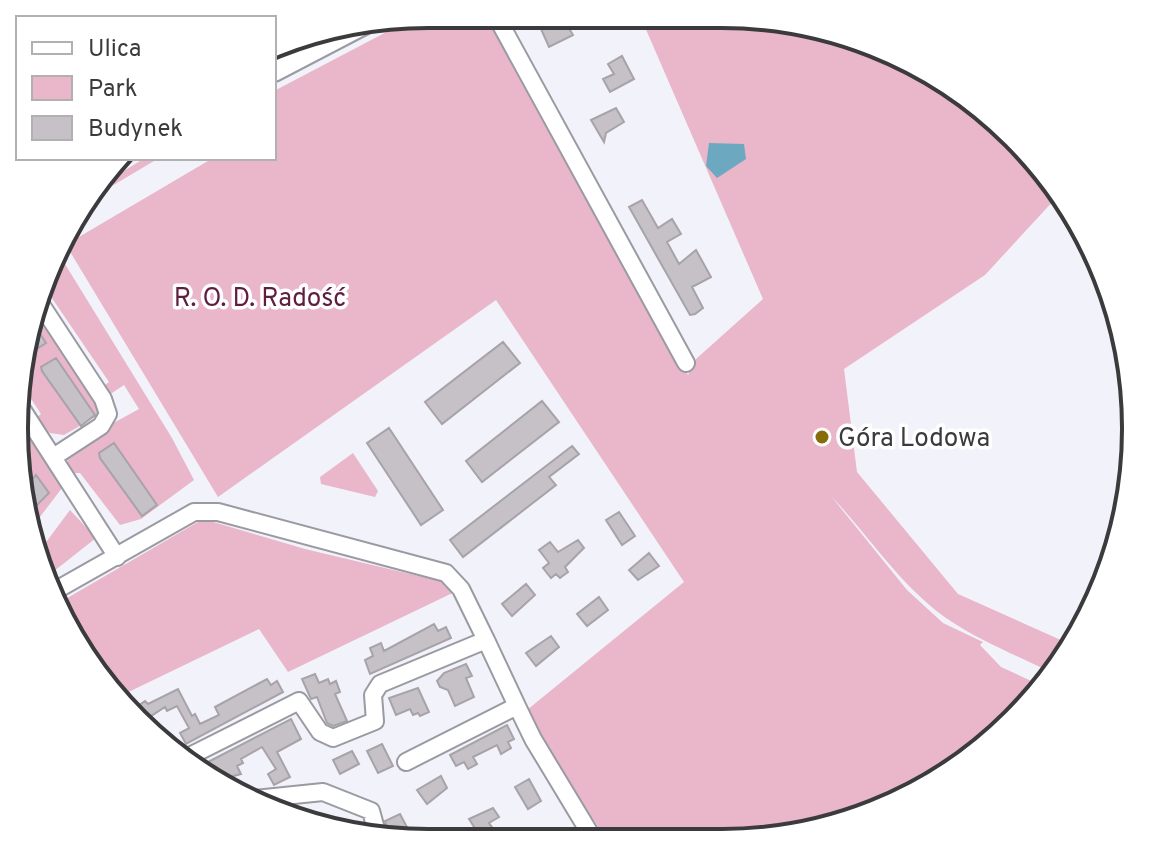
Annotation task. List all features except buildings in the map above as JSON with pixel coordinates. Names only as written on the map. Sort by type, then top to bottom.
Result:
[{"type":"main road","points":[[276,70],[334,40]]},
{"type":"street","points":[[503,28],[686,363]]},
{"type":"street","points":[[46,312],[103,399],[108,414],[101,426],[55,456]]},
{"type":"street","points":[[28,418],[117,557]]},
{"type":"street","points":[[61,588],[194,512],[218,512],[446,573],[461,589],[533,739],[587,829]]},
{"type":"street","points":[[195,754],[299,701],[320,732],[333,738],[375,721],[373,695],[380,684],[486,640]]},
{"type":"street","points":[[406,762],[517,706]]},
{"type":"street","points":[[271,797],[323,792],[371,811],[375,826]]},
{"type":"green space","name":"R. O. D. Radość","points":[[498,28],[688,375],[696,359],[763,299],[645,28],[774,31],[850,49],[922,82],[986,127],[1023,164],[1052,202],[985,275],[844,369],[857,472],[958,594],[1061,640],[1055,651],[1042,668],[952,622],[918,594],[831,496],[907,590],[943,623],[983,642],[980,645],[1001,667],[1032,681],[1023,693],[986,730],[944,762],[899,788],[850,808],[774,826],[600,829],[527,720],[527,710],[684,582],[496,300],[218,497],[69,250],[76,239],[210,160],[276,160],[276,90],[391,30]]},
{"type":"green space","points":[[142,160],[156,160],[109,188],[120,173]]},
{"type":"green space","name":"R. O. D. Radość","points":[[64,262],[172,438],[194,480],[141,519],[120,525],[80,473],[70,473],[67,458],[108,426],[139,409],[124,385],[103,399],[97,391],[109,382],[50,296]]},
{"type":"green space","points":[[43,320],[99,400],[97,416],[64,435],[50,433],[36,418],[41,414],[29,396]]},
{"type":"green space","points":[[28,436],[62,488],[39,519],[31,481]]},
{"type":"green space","points":[[353,453],[378,491],[375,497],[321,484],[320,477]]},
{"type":"green space","points":[[70,510],[96,538],[54,571],[45,543]]},
{"type":"green space","points":[[203,519],[305,549],[465,587],[288,672],[259,629],[127,693],[95,651],[66,599]]},
{"type":"water","points":[[709,143],[744,144],[746,159],[717,178],[706,166]]},
{"type":"place","name":"Góra Lodowa","points":[[822,437]]}]
